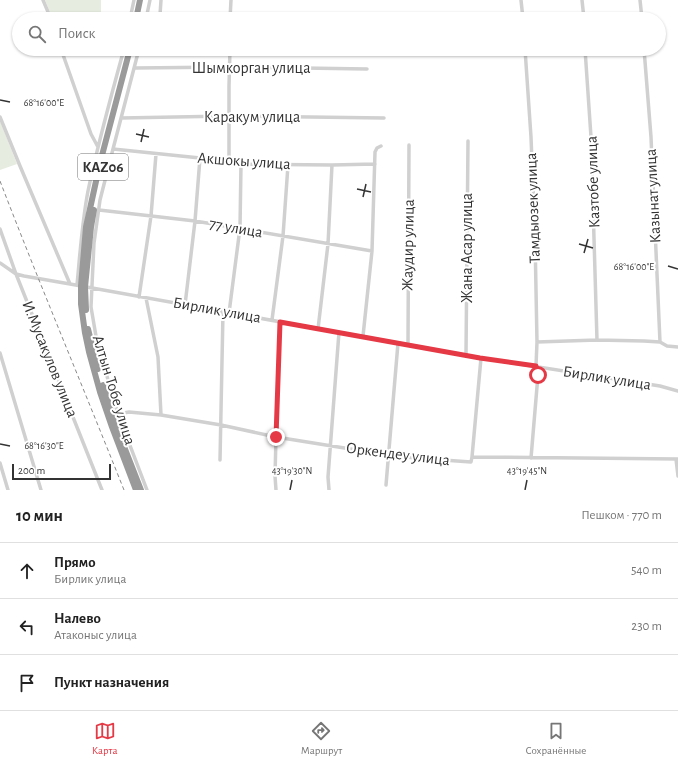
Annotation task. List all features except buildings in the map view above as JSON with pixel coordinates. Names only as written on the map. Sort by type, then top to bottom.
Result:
[{"type":"highway","points":[[137,12],[140,0]]},
{"type":"highway","points":[[141,12],[144,0]]},
{"type":"highway","name":"KАZ06","points":[[128,56],[86,227],[81,304],[82,319],[89,352],[107,413],[136,490]]},
{"type":"highway","name":"KАZ06","points":[[132,56],[96,195],[81,286],[86,318],[104,391],[141,490]]},
{"type":"street","points":[[43,0],[48,12]]},
{"type":"street","points":[[131,12],[134,0]]},
{"type":"street","points":[[148,12],[150,0]]},
{"type":"street","points":[[160,12],[161,0]]},
{"type":"street","points":[[230,12],[231,0]]},
{"type":"street","points":[[521,0],[522,12]]},
{"type":"street","points":[[582,0],[583,12]]},
{"type":"street","points":[[640,0],[641,12]]},
{"type":"street","points":[[63,56],[91,134],[98,146]]},
{"type":"street","points":[[81,286],[82,225],[98,146],[122,56]]},
{"type":"street","name":"Алтын Тобе улица","points":[[138,56],[112,149],[100,200],[94,242],[91,307],[97,342],[118,414],[147,490]]},
{"type":"street","points":[[229,160],[229,67],[231,56]]},
{"type":"street","name":"Тамдыозек улица","points":[[525,56],[534,206],[537,342],[536,366],[538,375],[531,458]]},
{"type":"street","name":"Казтобе улица","points":[[586,56],[591,137],[597,340]]},
{"type":"street","name":"Казынат улица","points":[[644,56],[653,183],[660,342]]},
{"type":"street","name":"Шымкорган улица","points":[[135,68],[229,67],[367,69]]},
{"type":"street","name":"Каракум улица","points":[[121,118],[229,116],[384,118]]},
{"type":"street","points":[[0,117],[70,284]]},
{"type":"street","name":"Жана Асар улица","points":[[466,355],[468,141]]},
{"type":"street","name":"Жаудир улица","points":[[408,344],[409,145]]},
{"type":"street","points":[[363,336],[372,251],[375,158],[376,150],[381,146]]},
{"type":"street","name":"Акшокы улица","points":[[112,149],[229,160],[241,164],[375,164]]},
{"type":"street","points":[[139,297],[151,216],[156,154]]},
{"type":"street","points":[[185,305],[195,221],[200,158]]},
{"type":"street","points":[[229,313],[240,228],[241,164]]},
{"type":"street","points":[[272,320],[283,236],[288,165]]},
{"type":"street","points":[[318,328],[328,244],[332,165]]},
{"type":"street","name":"77 улица","points":[[99,210],[195,221],[372,251]]},
{"type":"street","name":"И.Мусакулов улица","points":[[0,229],[16,274],[102,490]]},
{"type":"street","points":[[0,263],[16,274]]},
{"type":"street","name":"Бирлик улица","points":[[16,274],[480,358],[660,386],[678,391]]},
{"type":"street","points":[[146,298],[158,357],[161,415]]},
{"type":"street","points":[[220,460],[224,312]]},
{"type":"street","points":[[276,490],[275,476],[280,322]]},
{"type":"street","points":[[329,490],[328,477],[339,332]]},
{"type":"street","points":[[537,342],[597,340],[660,342],[667,346],[678,347]]},
{"type":"street","points":[[386,485],[398,343]]},
{"type":"street","points":[[0,353],[41,490]]},
{"type":"street","points":[[472,457],[480,358]]},
{"type":"street","name":"Оркендеу улица","points":[[118,414],[129,412],[161,415],[330,446],[388,455],[436,460],[471,462],[472,457],[677,459]]},
{"type":"street","points":[[677,459],[678,476]]},
{"type":"street","points":[[0,463],[8,490]]},
{"type":"shaded area","points":[[45,0],[101,0],[101,12],[50,12]]},
{"type":"shaded area","points":[[0,121],[17,164],[0,170]]},
{"type":"railway","points":[[0,181],[30,259],[124,490]]},
{"type":"route","points":[[276,437],[280,322],[480,358],[536,366],[538,375]]}]
